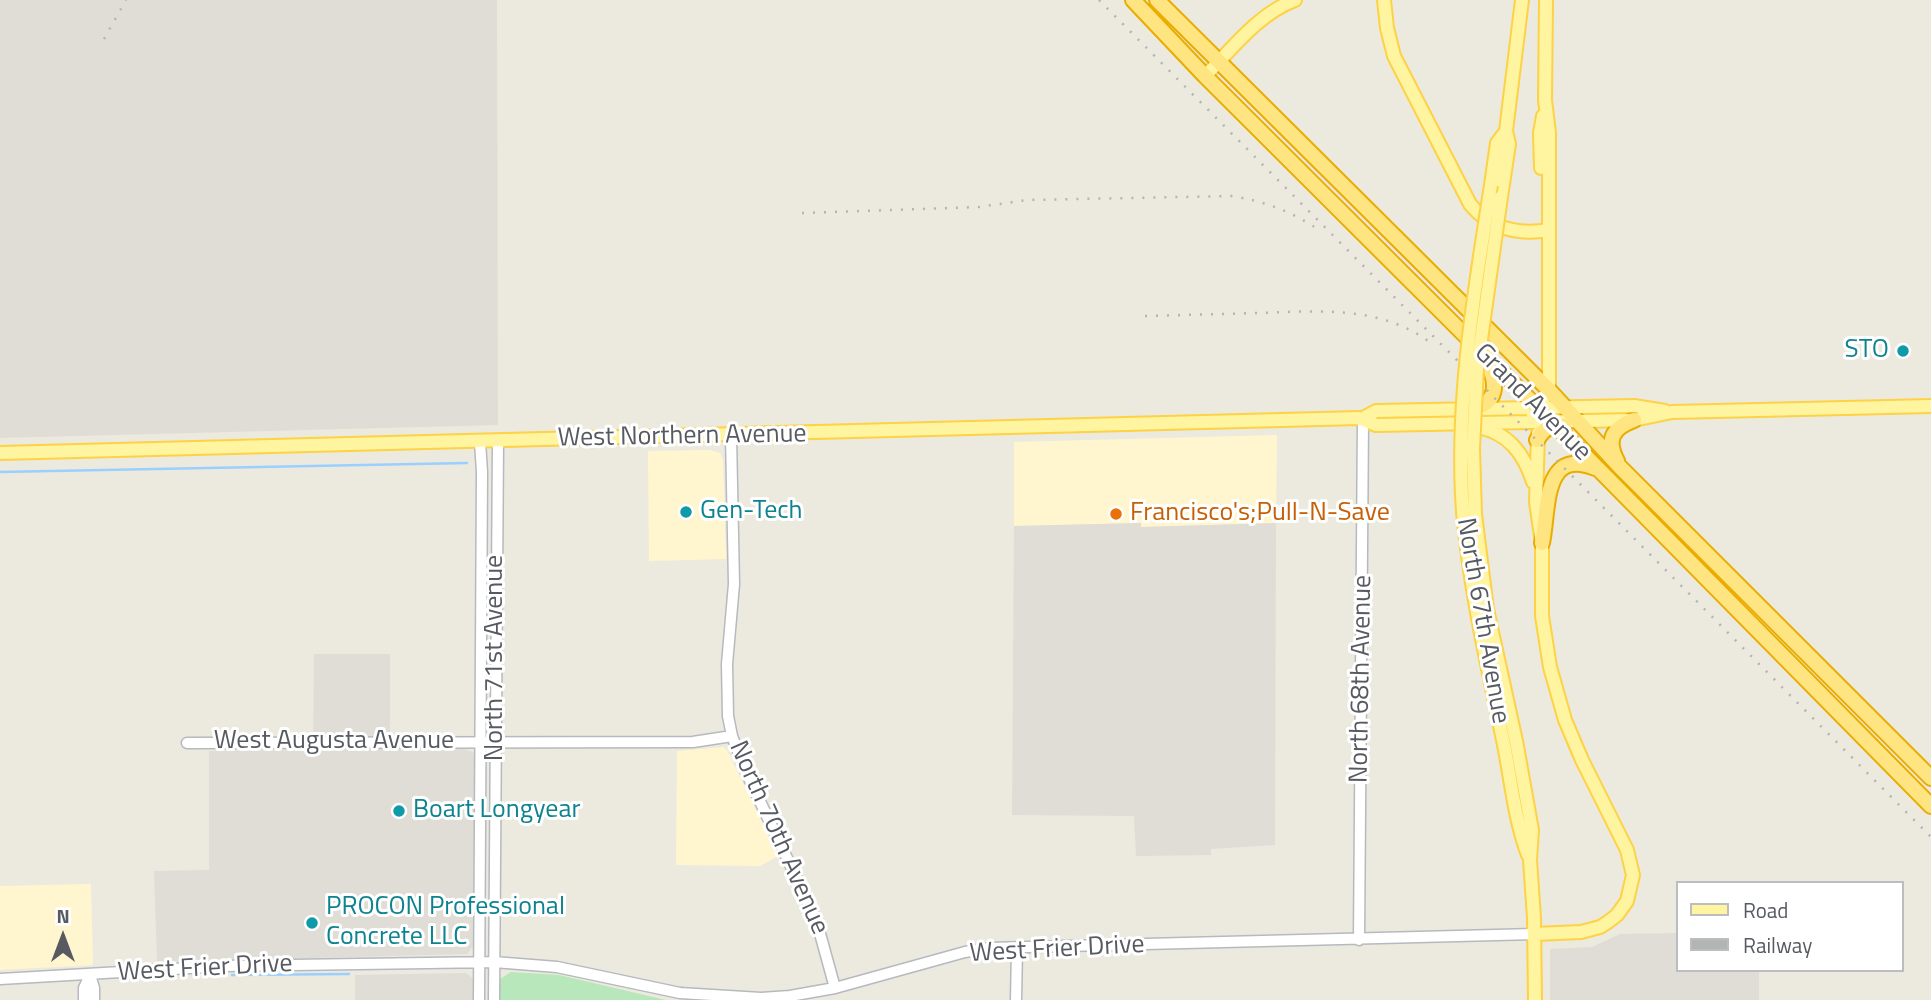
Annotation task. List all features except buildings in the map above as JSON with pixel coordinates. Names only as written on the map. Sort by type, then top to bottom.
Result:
[{"type":"highway","name":"Grand Avenue","points":[[1133,0],[1205,76],[1931,806]]},
{"type":"highway","name":"Grand Avenue","points":[[1157,0],[1549,390],[1619,466],[1931,778]]},
{"type":"highway","points":[[1470,409],[1481,407],[1490,400],[1495,384],[1493,373],[1471,341]]},
{"type":"highway","points":[[1537,440],[1546,419],[1589,433]]},
{"type":"highway","points":[[1619,466],[1614,455],[1613,438],[1618,426],[1634,420]]},
{"type":"highway","points":[[1542,543],[1550,489],[1555,475],[1563,467],[1573,463],[1598,469]]},
{"type":"main road","points":[[1205,76],[1255,25],[1267,15],[1295,0]]},
{"type":"main road","points":[[1384,0],[1387,29],[1394,56],[1470,204],[1478,215],[1497,226],[1524,231],[1549,230]]},
{"type":"main road","name":"North 67th Avenue","points":[[1469,513],[1476,368],[1509,144],[1506,131],[1518,0]]},
{"type":"main road","points":[[1546,0],[1545,100],[1549,133],[1549,390],[1546,419]]},
{"type":"main road","name":"North 67th Avenue","points":[[1506,131],[1497,143],[1468,331],[1463,385],[1469,513],[1532,830],[1530,860],[1535,934],[1535,1000]]},
{"type":"main road","name":"West Northern Avenue","points":[[1363,418],[1376,425],[1520,422],[1533,415],[1546,419],[1565,407],[1634,405],[1672,412]]},
{"type":"main road","name":"West Northern Avenue","points":[[0,453],[1363,418],[1376,411],[1470,409],[1578,421],[1634,420],[1672,412],[1931,406]]},
{"type":"main road","points":[[1450,424],[1492,430],[1508,440],[1526,464],[1536,496]]},
{"type":"main road","points":[[1535,934],[1581,932],[1600,927],[1617,915],[1627,901],[1633,875],[1627,850],[1582,760],[1559,703],[1544,634],[1542,543],[1536,496],[1537,440]]},
{"type":"street","name":"North 68th Avenue","points":[[1359,940],[1363,418]]},
{"type":"street","name":"North 70th Avenue","points":[[731,436],[734,584],[726,689],[733,736],[746,772],[816,919],[835,988]]},
{"type":"street","name":"North 71st Avenue","points":[[479,1000],[480,442]]},
{"type":"street","name":"North 71st Avenue","points":[[494,1000],[498,442]]},
{"type":"street","name":"West Augusta Avenue","points":[[187,743],[692,742],[733,736]]},
{"type":"street","points":[[480,873],[495,873]]},
{"type":"street","name":"West Frier Drive","points":[[0,979],[225,966],[494,962],[566,968],[660,990],[706,996],[761,998],[835,988],[965,952],[990,948],[1535,934]]},
{"type":"street","points":[[1016,1000],[1017,949]]},
{"type":"street","points":[[84,1000],[84,988],[90,975]]},
{"type":"street","points":[[90,975],[94,1000]]},
{"type":"shaded area","points":[[0,0],[497,0],[498,425],[0,438]]},
{"type":"shaded area","points":[[1277,435],[1276,523],[1141,527],[1140,523],[1014,526],[1014,442]]},
{"type":"shaded area","points":[[710,450],[720,453],[723,460],[726,559],[649,561],[648,451]]},
{"type":"shaded area","points":[[1141,523],[1141,527],[1276,523],[1275,845],[1211,849],[1211,855],[1136,856],[1134,816],[1012,815],[1014,526]]},
{"type":"shaded area","points":[[314,654],[390,654],[390,749],[464,749],[473,752],[474,945],[467,954],[157,962],[154,871],[209,870],[209,751],[313,750]]},
{"type":"shaded area","points":[[724,747],[778,856],[760,866],[676,865],[677,751]]},
{"type":"shaded area","points":[[91,884],[93,965],[0,970],[0,886]]},
{"type":"shaded area","points":[[1675,933],[1675,972],[1759,972],[1759,1000],[1550,1000],[1550,949],[1592,947],[1620,934]]},
{"type":"shaded area","points":[[466,973],[474,979],[474,1000],[355,1000],[355,975]]},
{"type":"green space","points":[[511,972],[559,975],[666,1000],[499,1000],[500,979]]},
{"type":"waterway","points":[[0,472],[467,463]]},
{"type":"waterway","points":[[232,975],[349,974]]},
{"type":"railway","points":[[104,39],[126,0]]},
{"type":"railway","points":[[1099,0],[1931,837]]},
{"type":"railway","points":[[802,213],[979,207],[1027,200],[1231,196],[1277,208],[1319,230]]},
{"type":"railway","points":[[1145,316],[1348,313],[1391,322],[1431,343]]},
{"type":"place","name":"STO","points":[[1903,351]]},
{"type":"place","name":"Gen-Tech","points":[[686,512]]},
{"type":"place","name":"Francisco's;Pull-N-Save","points":[[1116,514]]},
{"type":"place","name":"Boart Longyear","points":[[399,811]]},
{"type":"place","name":"PROCON Professional Concrete LLC","points":[[312,923]]}]
